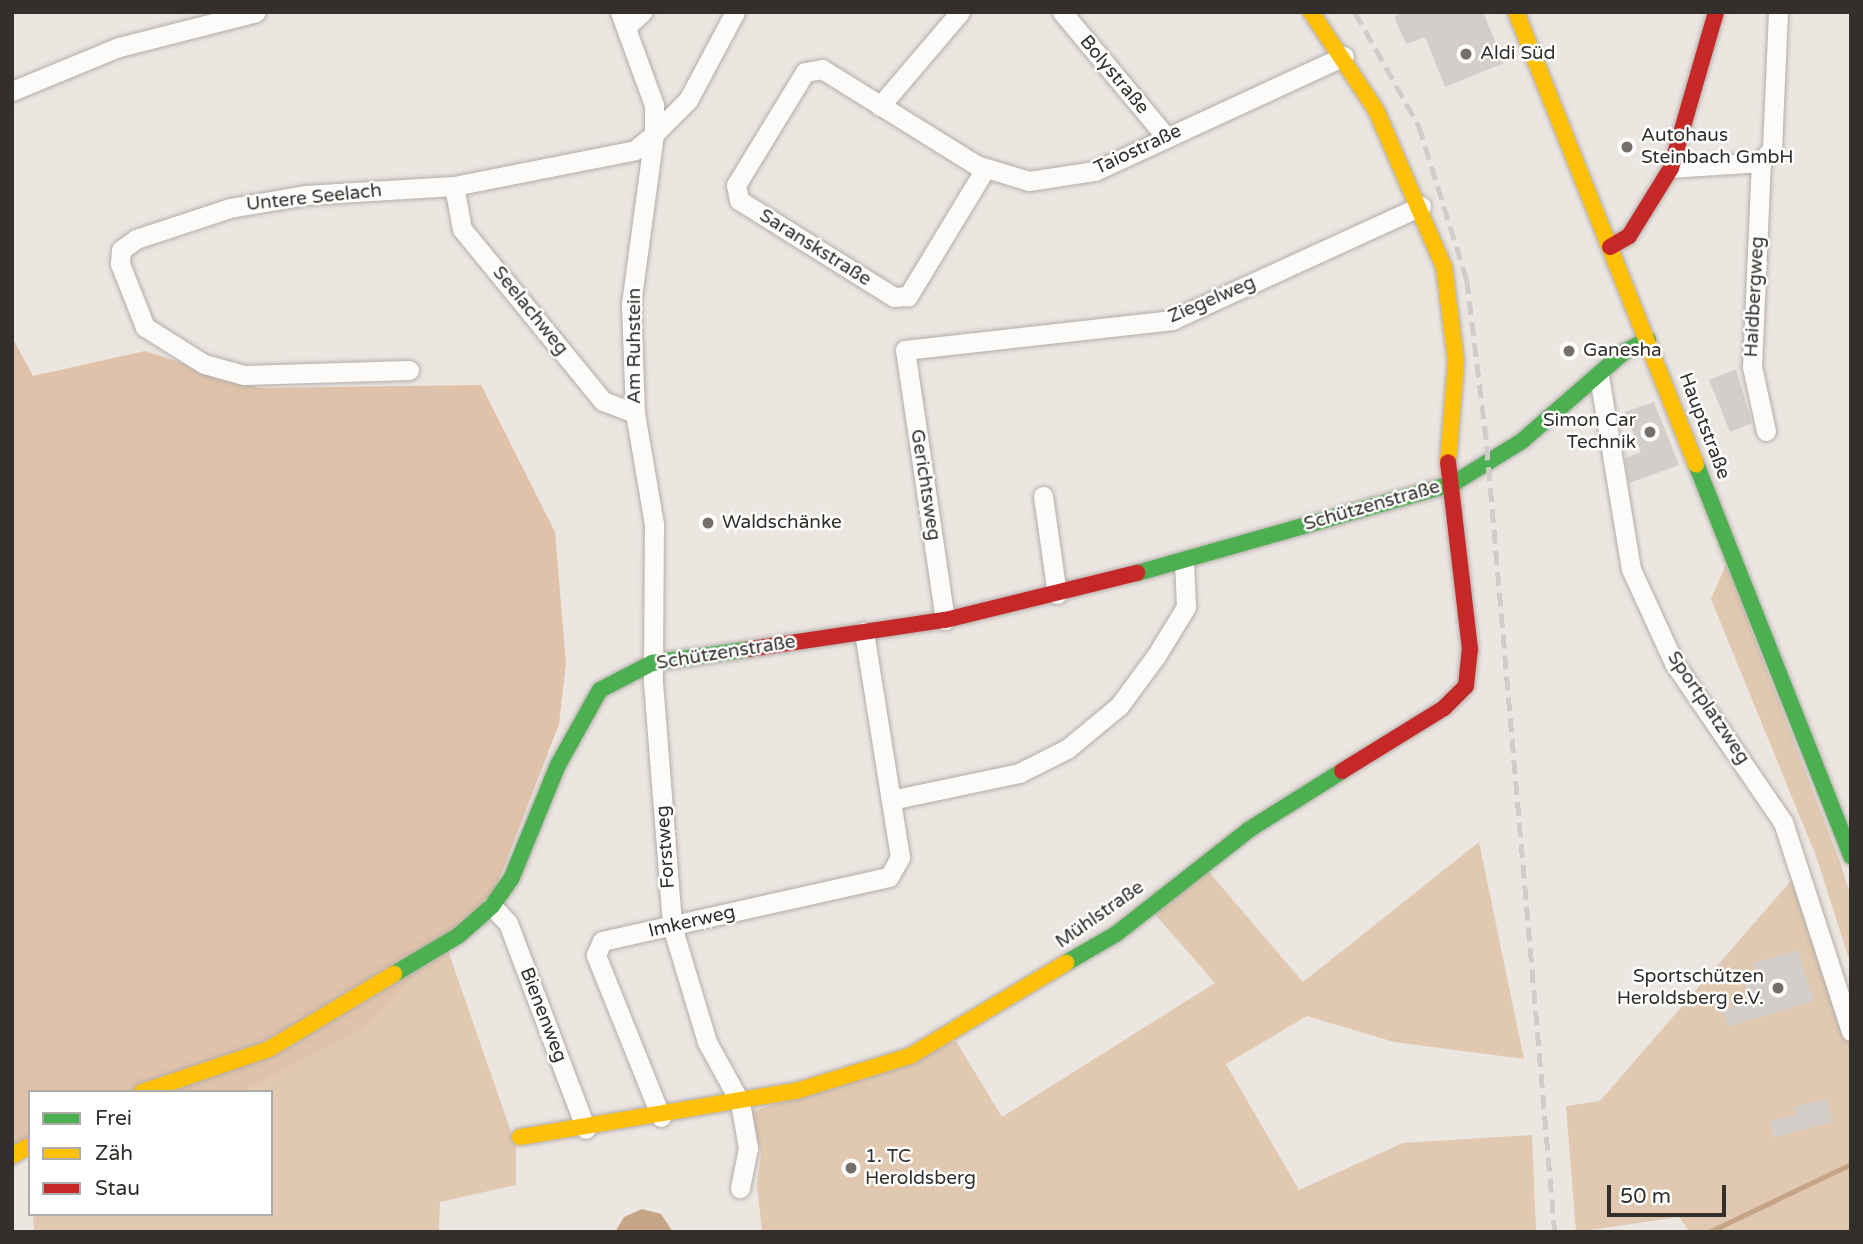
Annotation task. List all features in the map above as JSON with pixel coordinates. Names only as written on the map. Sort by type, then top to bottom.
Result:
[{"type":"street","points":[[12,92],[119,47],[256,12]]},
{"type":"street","points":[[623,19],[642,12]]},
{"type":"street","points":[[654,134],[688,100],[735,12]]},
{"type":"street","points":[[880,106],[960,12]]},
{"type":"street","name":"Mühlstraße","points":[[520,1137],[586,1129],[740,1102],[910,1056],[985,1016],[1116,934],[1250,829],[1456,698],[1471,670],[1454,483],[1448,460],[1456,362],[1444,267],[1420,206],[1344,56],[1311,12]]},
{"type":"street","name":"Hauptstraße","points":[[1516,12],[1851,856]]},
{"type":"street","points":[[1610,247],[1629,236],[1671,167],[1716,12]]},
{"type":"street","name":"Haidbergweg","points":[[1766,431],[1752,367],[1761,162],[1772,149],[1778,12]]},
{"type":"street","name":"Bolystraße","points":[[1066,14],[1166,138]]},
{"type":"street","name":"Am Ruhstein","points":[[623,19],[654,106],[654,134],[631,304],[635,413],[654,524],[652,663]]},
{"type":"street","name":"Taiostraße","points":[[822,69],[985,169],[1029,181],[1073,177],[1166,138],[1344,56]]},
{"type":"street","name":"Saranskstraße","points":[[822,69],[805,72],[736,185],[739,200],[894,297],[908,296],[985,169]]},
{"type":"street","name":"Untere Seelach","points":[[409,370],[244,375],[204,364],[145,327],[120,264],[121,250],[136,239],[230,208],[305,195],[454,186],[635,150],[654,134]]},
{"type":"street","points":[[1671,167],[1761,162]]},
{"type":"street","name":"Seelachweg","points":[[454,186],[462,229],[603,401],[635,413]]},
{"type":"street","name":"Ziegelweg","points":[[905,350],[1172,320],[1420,206]]},
{"type":"street","name":"Schützenstraße","points":[[149,1090],[240,1063],[350,1003],[458,936],[492,906],[512,877],[558,765],[600,690],[652,663],[945,620],[1184,562],[1454,483],[1522,441],[1624,352],[1648,340]]},
{"type":"street","name":"Gerichtsweg","points":[[905,350],[945,620]]},
{"type":"street","name":"Sportplatzweg","points":[[1599,376],[1631,569],[1674,663],[1783,822],[1851,1031]]},
{"type":"street","points":[[1043,496],[1057,594]]},
{"type":"street","points":[[891,800],[1020,773],[1068,749],[1119,706],[1162,646],[1186,607],[1184,562]]},
{"type":"street","name":"Imkerweg","points":[[661,1117],[596,955],[602,941],[889,877],[900,856],[864,632]]},
{"type":"street","name":"Forstweg","points":[[652,663],[672,926],[708,1042],[740,1102],[748,1148],[740,1188]]},
{"type":"street","name":"Bienenweg","points":[[492,906],[508,923],[586,1129]]},
{"type":"street","points":[[12,1156],[28,1146]]},
{"type":"shaded area","points":[[12,337],[33,376],[145,351],[259,388],[481,385],[555,532],[566,663],[559,724],[494,893],[361,1030],[246,1090],[28,1090],[28,1145],[12,1153]]},
{"type":"shaded area","points":[[1726,564],[1839,859],[1851,897],[1851,965],[1816,856],[1711,599]]},
{"type":"shaded area","points":[[1479,842],[1524,1059],[1394,1042],[1307,1016],[1226,1064],[1299,1190],[1403,1143],[1532,1135],[1536,1232],[762,1232],[757,1184],[761,1153],[751,1112],[956,1041],[1002,1117],[1215,983],[1154,913],[1209,872],[1303,982]]},
{"type":"shaded area","points":[[1795,876],[1851,1023],[1851,1232],[1690,1232],[1679,1217],[1576,1232],[1566,1106],[1600,1101]]},
{"type":"shaded area","points":[[444,939],[516,1146],[516,1185],[440,1202],[439,1232],[34,1232],[33,1216],[273,1216],[273,1090],[246,1090],[361,1030]]},
{"type":"shaded area","points":[[642,1209],[661,1214],[673,1232],[615,1232],[624,1217]]},
{"type":"building","name":"Aldi Süd","points":[[1405,12],[1483,12],[1504,63],[1445,87],[1425,37],[1406,44],[1394,17]]},
{"type":"building","points":[[1736,369],[1752,423],[1730,432],[1709,380]]},
{"type":"building","name":"Simon Car Technik","points":[[1654,402],[1679,465],[1629,483],[1625,458],[1641,452],[1625,412]]},
{"type":"building","name":"Sportschützen Heroldsberg e.V.","points":[[1798,950],[1814,1001],[1728,1027],[1723,1010],[1751,1002],[1742,975],[1756,971],[1753,963]]},
{"type":"building","points":[[1827,1099],[1833,1122],[1774,1137],[1770,1121],[1796,1115],[1794,1107]]},
{"type":"waterway","points":[[1709,1232],[1851,1164]]},
{"type":"railway","points":[[1355,12],[1419,126],[1467,280],[1487,446],[1555,1232]]},
{"type":"traffic: fast","points":[[1137,573],[1454,483],[1522,441],[1624,352],[1648,340]]},
{"type":"traffic: fast","points":[[1696,464],[1851,856]]},
{"type":"traffic: fast","points":[[394,974],[458,936],[492,906],[512,877],[558,765],[600,690],[652,663],[750,649]]},
{"type":"traffic: fast","points":[[1066,963],[1116,934],[1250,829],[1342,771]]},
{"type":"traffic: slow","points":[[1311,12],[1376,110],[1444,267],[1456,361],[1448,462]]},
{"type":"traffic: slow","points":[[1516,12],[1696,464]]},
{"type":"traffic: slow","points":[[520,1137],[796,1091],[910,1056],[1066,963]]},
{"type":"traffic: slow","points":[[148,1090],[269,1049],[394,974]]},
{"type":"traffic: slow","points":[[12,1156],[28,1146]]},
{"type":"traffic: jam","points":[[1610,247],[1629,236],[1671,168],[1716,12]]},
{"type":"traffic: jam","points":[[1342,771],[1444,708],[1466,686],[1470,649],[1448,462]]},
{"type":"traffic: jam","points":[[750,649],[945,620],[1137,573]]},
{"type":"place","name":"Aldi Süd","points":[[1466,54]]},
{"type":"place","name":"Autohaus Steinbach GmbH","points":[[1627,147]]},
{"type":"place","name":"Ganesha","points":[[1569,351]]},
{"type":"place","name":"Simon Car Technik","points":[[1650,432]]},
{"type":"place","name":"Waldschänke","points":[[708,523]]},
{"type":"place","name":"Sportschützen Heroldsberg e.V.","points":[[1778,988]]},
{"type":"place","name":"1. TC Heroldsberg","points":[[851,1168]]}]
